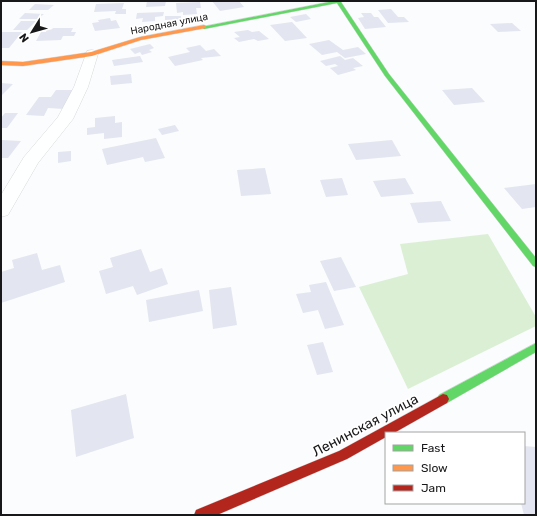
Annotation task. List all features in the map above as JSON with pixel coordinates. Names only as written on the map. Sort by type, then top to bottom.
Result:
[{"type":"street","name":"Народная улица","points":[[1,63],[23,64],[92,54],[140,39],[339,1]]},
{"type":"street","points":[[339,1],[387,75],[536,264]]},
{"type":"street","points":[[1,211],[30,161],[65,119],[81,87],[92,54]]},
{"type":"street","name":"Ленинская улица","points":[[201,515],[343,455],[536,347]]},
{"type":"green space","points":[[488,234],[536,317],[536,326],[408,389],[359,287],[408,274],[400,244]]},
{"type":"building","points":[[147,1],[166,1],[165,6],[146,7]]},
{"type":"building","points":[[212,1],[239,1],[244,7],[220,11]]},
{"type":"building","points":[[200,2],[201,8],[196,8],[197,14],[183,15],[183,12],[177,13],[176,3]]},
{"type":"building","points":[[124,3],[122,9],[126,9],[126,14],[115,14],[116,11],[94,12],[96,4]]},
{"type":"building","points":[[35,4],[54,5],[48,10],[29,10]]},
{"type":"building","points":[[391,9],[398,17],[404,17],[409,22],[388,23],[378,10]]},
{"type":"building","points":[[164,12],[163,16],[155,17],[155,21],[142,22],[143,18],[136,19],[137,13]]},
{"type":"building","points":[[25,13],[44,14],[38,19],[19,19]]},
{"type":"building","points":[[361,13],[371,13],[374,17],[378,17],[386,27],[365,29],[358,18],[364,17]]},
{"type":"building","points":[[306,14],[311,19],[296,22],[290,17]]},
{"type":"building","points":[[165,16],[181,16],[181,19],[165,20]]},
{"type":"building","points":[[110,18],[111,21],[116,20],[120,28],[95,31],[92,23],[99,22],[98,20]]},
{"type":"building","points":[[21,21],[36,21],[27,30],[13,30]]},
{"type":"building","points":[[292,22],[307,38],[285,41],[270,25]]},
{"type":"building","points":[[512,23],[521,31],[498,32],[490,24]]},
{"type":"building","points":[[47,28],[73,28],[71,32],[76,32],[74,36],[63,36],[61,40],[36,41],[41,32],[46,32]]},
{"type":"building","points":[[248,30],[252,32],[259,31],[269,39],[258,41],[254,39],[239,42],[234,38],[240,37],[234,32]]},
{"type":"building","points":[[1,32],[22,32],[9,48],[1,48]]},
{"type":"building","points":[[329,40],[343,50],[358,47],[366,54],[345,58],[337,52],[322,55],[309,44]]},
{"type":"building","points":[[150,44],[154,48],[149,50],[152,52],[142,55],[140,52],[135,54],[130,49]]},
{"type":"building","points":[[200,45],[206,51],[214,49],[221,56],[201,58],[203,60],[175,66],[168,57],[190,52],[186,48]]},
{"type":"building","points":[[140,56],[143,62],[114,66],[112,60]]},
{"type":"building","points":[[340,56],[345,60],[353,58],[363,66],[353,68],[356,70],[338,75],[330,68],[338,66],[335,64],[326,66],[320,61]]},
{"type":"building","points":[[131,74],[132,83],[111,85],[110,76]]},
{"type":"building","points":[[1,83],[13,84],[1,96]]},
{"type":"building","points":[[472,88],[485,102],[454,105],[442,90]]},
{"type":"building","points":[[56,90],[75,90],[64,109],[48,108],[44,116],[26,115],[39,97],[51,97]]},
{"type":"building","points":[[5,113],[18,113],[7,128],[1,128],[1,118]]},
{"type":"building","points":[[115,116],[115,123],[122,122],[122,137],[104,139],[104,133],[87,135],[87,128],[95,127],[95,118]]},
{"type":"building","points":[[175,125],[179,131],[162,135],[158,129]]},
{"type":"building","points":[[156,138],[165,158],[145,162],[143,157],[107,165],[102,149]]},
{"type":"building","points":[[1,140],[21,141],[8,158],[1,158]]},
{"type":"building","points":[[392,140],[401,156],[356,160],[348,144]]},
{"type":"building","points":[[71,151],[71,161],[58,163],[58,152]]},
{"type":"building","points":[[265,168],[271,194],[241,196],[237,170]]},
{"type":"building","points":[[342,178],[348,195],[326,197],[320,180]]},
{"type":"building","points":[[405,178],[414,194],[381,197],[373,181]]},
{"type":"building","points":[[536,184],[536,207],[522,209],[504,188]]},
{"type":"building","points":[[441,201],[451,221],[418,223],[410,203]]},
{"type":"building","points":[[141,249],[150,272],[162,268],[168,284],[137,295],[133,286],[106,294],[99,271],[113,267],[110,258]]},
{"type":"building","points":[[37,253],[42,270],[60,265],[65,282],[1,303],[1,272],[14,268],[12,260]]},
{"type":"building","points":[[341,257],[356,287],[334,291],[320,261]]},
{"type":"building","points":[[326,282],[344,325],[325,329],[318,310],[303,313],[296,294],[311,292],[309,285]]},
{"type":"building","points":[[231,287],[237,325],[213,329],[209,290]]},
{"type":"building","points":[[199,290],[203,311],[149,322],[146,300]]},
{"type":"building","points":[[323,342],[333,372],[317,375],[307,345]]},
{"type":"building","points":[[126,394],[134,438],[76,457],[71,410]]},
{"type":"building","points":[[525,446],[536,447],[536,515],[524,515],[521,504],[525,504]]},
{"type":"traffic: fast","points":[[204,27],[341,1]]},
{"type":"traffic: fast","points":[[338,2],[387,75],[536,264]]},
{"type":"traffic: fast","points":[[443,399],[536,347]]},
{"type":"traffic: slow","points":[[1,63],[23,64],[92,54],[140,39],[204,27]]},
{"type":"traffic: jam","points":[[201,515],[343,455],[443,399]]}]
